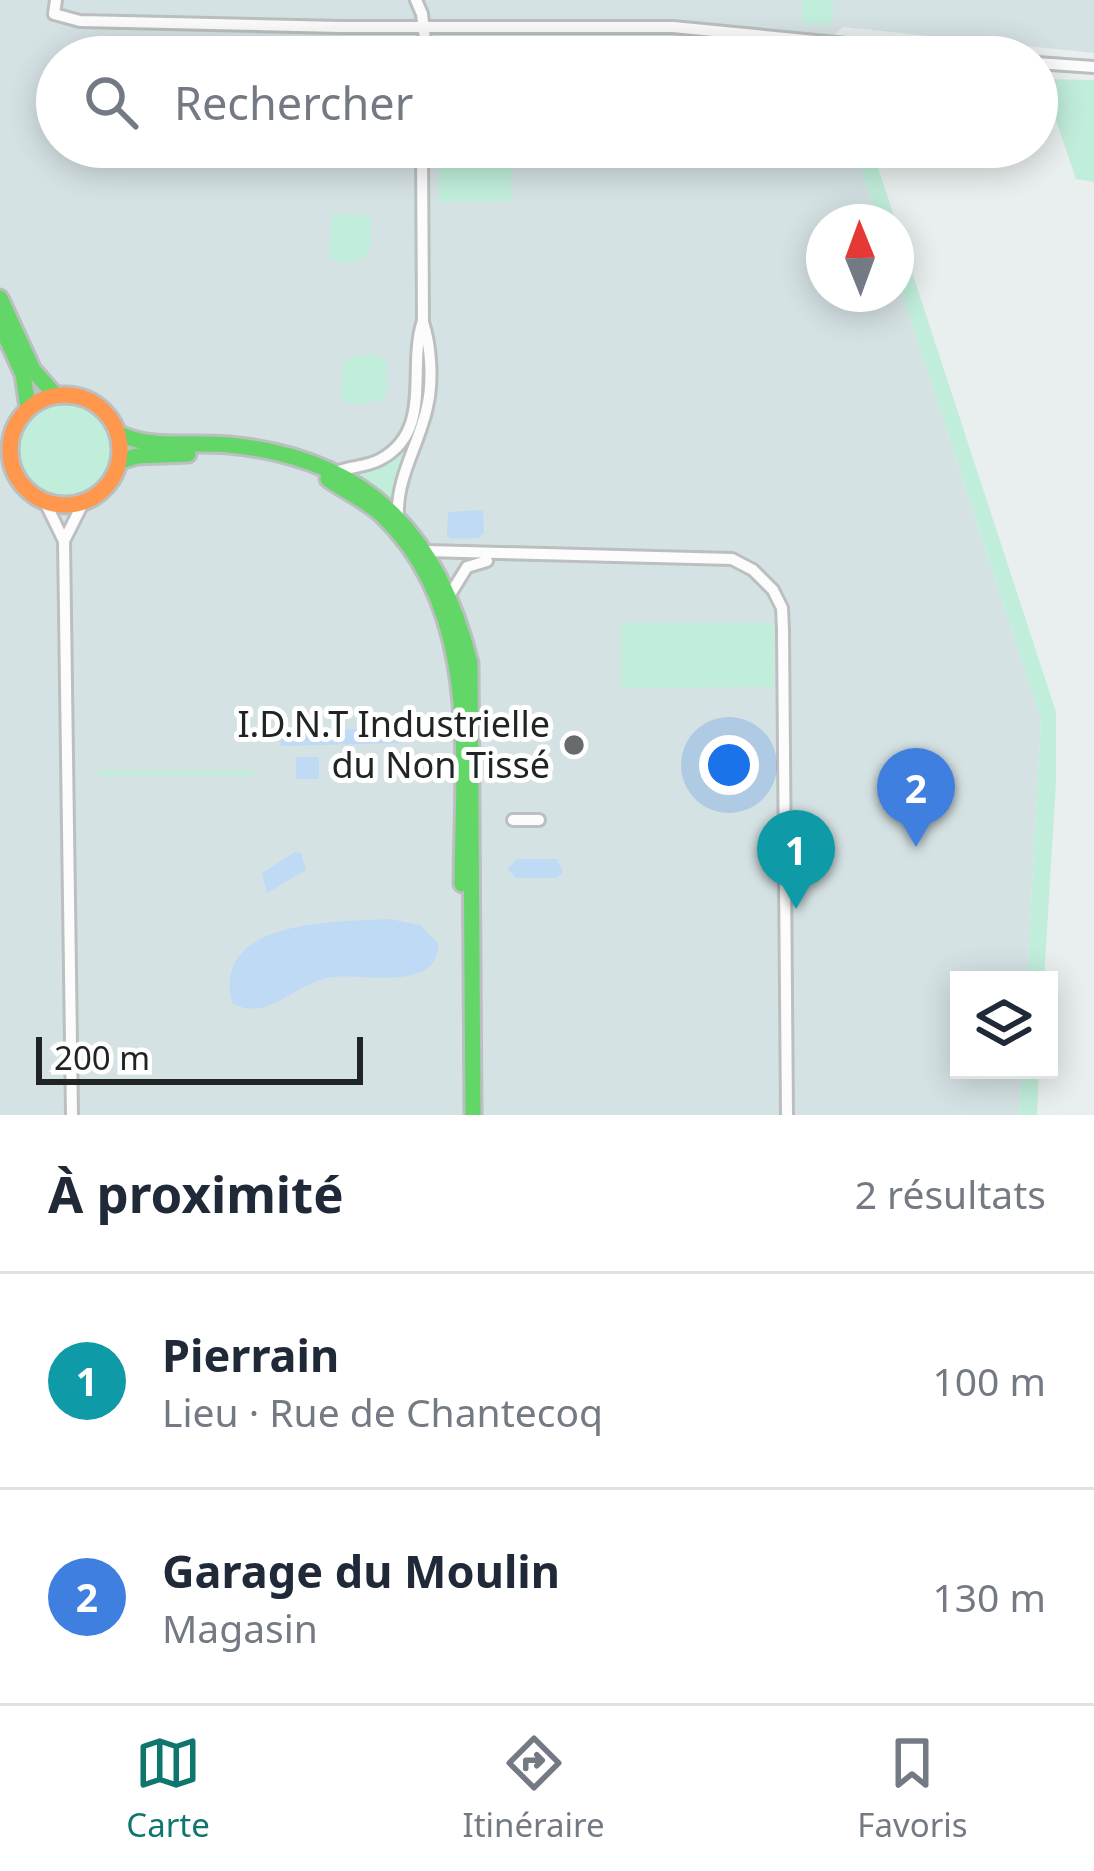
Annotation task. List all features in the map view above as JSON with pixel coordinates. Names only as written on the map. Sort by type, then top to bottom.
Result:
[{"type":"street","points":[[416,0],[424,36]]},
{"type":"street","points":[[420,36],[427,0]]},
{"type":"street","points":[[54,5],[66,20],[80,21],[673,27],[781,36]]},
{"type":"street","points":[[1058,64],[1094,67]]},
{"type":"street","points":[[398,517],[400,484],[428,406],[422,168]]},
{"type":"street","points":[[0,298],[33,370],[55,395]]},
{"type":"street","points":[[336,472],[378,461],[408,434],[416,403],[417,338],[423,321]]},
{"type":"street","points":[[0,325],[23,374],[28,408]]},
{"type":"street","points":[[55,395],[87,399],[101,407],[118,434],[120,461],[112,479],[100,494],[64,506],[28,492],[10,459],[16,422],[28,408],[55,395]]},
{"type":"street","points":[[118,434],[143,443],[275,450],[336,472],[398,517],[427,551],[451,593],[464,628],[471,680],[473,1115]]},
{"type":"street","points":[[120,461],[154,454],[221,454],[304,468],[374,508],[404,538],[430,577],[444,604],[459,663],[464,1115]]},
{"type":"street","points":[[45,502],[64,542],[72,1115]]},
{"type":"street","points":[[64,542],[82,502]]},
{"type":"street","points":[[427,551],[720,556],[753,570],[778,600],[783,630],[787,1115]]},
{"type":"street","points":[[451,593],[463,571],[478,562],[550,556]]},
{"type":"shaded area","points":[[0,0],[1094,0],[1094,53],[1058,49],[1058,36],[930,36],[843,27],[832,36],[36,36],[36,168],[861,168],[872,204],[806,204],[806,312],[908,312],[1041,719],[1027,971],[950,971],[950,1079],[1021,1079],[1019,1115],[0,1115]]},
{"type":"green space","points":[[802,0],[834,0],[830,25],[802,23]]},
{"type":"green space","points":[[1058,79],[1094,80],[1094,182],[1076,179],[1058,126]]},
{"type":"green space","points":[[439,168],[512,168],[511,201],[439,202]]},
{"type":"green space","points":[[861,168],[878,168],[890,204],[872,204]]},
{"type":"green space","points":[[332,213],[370,216],[371,247],[364,259],[347,263],[329,259]]},
{"type":"green space","points":[[914,278],[1056,712],[1045,971],[1027,971],[1041,719],[908,312],[914,312]]},
{"type":"green space","points":[[425,340],[424,407],[391,505],[347,473],[409,436],[420,344]]},
{"type":"green space","points":[[376,354],[387,363],[387,393],[382,401],[350,405],[341,399],[344,363],[352,356]]},
{"type":"green space","points":[[64,401],[99,415],[113,450],[99,485],[64,499],[29,485],[15,450],[29,415]]},
{"type":"green space","points":[[621,623],[774,623],[774,687],[621,688]]},
{"type":"green space","points":[[254,770],[254,775],[99,776],[99,771]]},
{"type":"green space","points":[[1021,1079],[1039,1079],[1037,1115],[1019,1115]]},
{"type":"water","points":[[483,510],[484,533],[478,538],[447,536],[448,512]]},
{"type":"water","points":[[402,728],[402,743],[281,746],[280,731]]},
{"type":"water","points":[[296,757],[319,757],[319,779],[296,779]]},
{"type":"water","points":[[295,852],[301,853],[306,870],[267,893],[262,873]]},
{"type":"water","points":[[517,859],[557,859],[563,872],[556,878],[516,878],[507,869]]},
{"type":"water","points":[[390,919],[420,925],[438,943],[435,959],[426,969],[395,977],[327,978],[257,1009],[232,1003],[231,975],[240,954],[259,940],[311,924]]},
{"type":"traffic: fast","points":[[0,298],[33,370],[55,395]]},
{"type":"traffic: fast","points":[[0,324],[23,374],[28,408]]},
{"type":"traffic: fast","points":[[119,434],[160,443],[229,445],[320,466],[357,485],[389,510],[416,540],[438,576],[470,663],[473,1115]]},
{"type":"traffic: fast","points":[[120,461],[188,454]]},
{"type":"traffic: fast","points":[[328,479],[382,515],[414,553],[436,595],[451,640],[463,738],[462,884]]},
{"type":"traffic: slow","points":[[65,395],[86,399],[104,411],[116,429],[120,450],[116,471],[104,489],[86,501],[65,505],[44,501],[26,489],[14,471],[10,450],[14,429],[26,411],[44,399],[65,395]]},
{"type":"place","name":"I.D.N.T Industrielle du Non Tissé","points":[[574,745]]},
{"type":"place","name":"Garage du Moulin","points":[[916,847]]},
{"type":"place","name":"Pierrain","points":[[796,909]]}]
